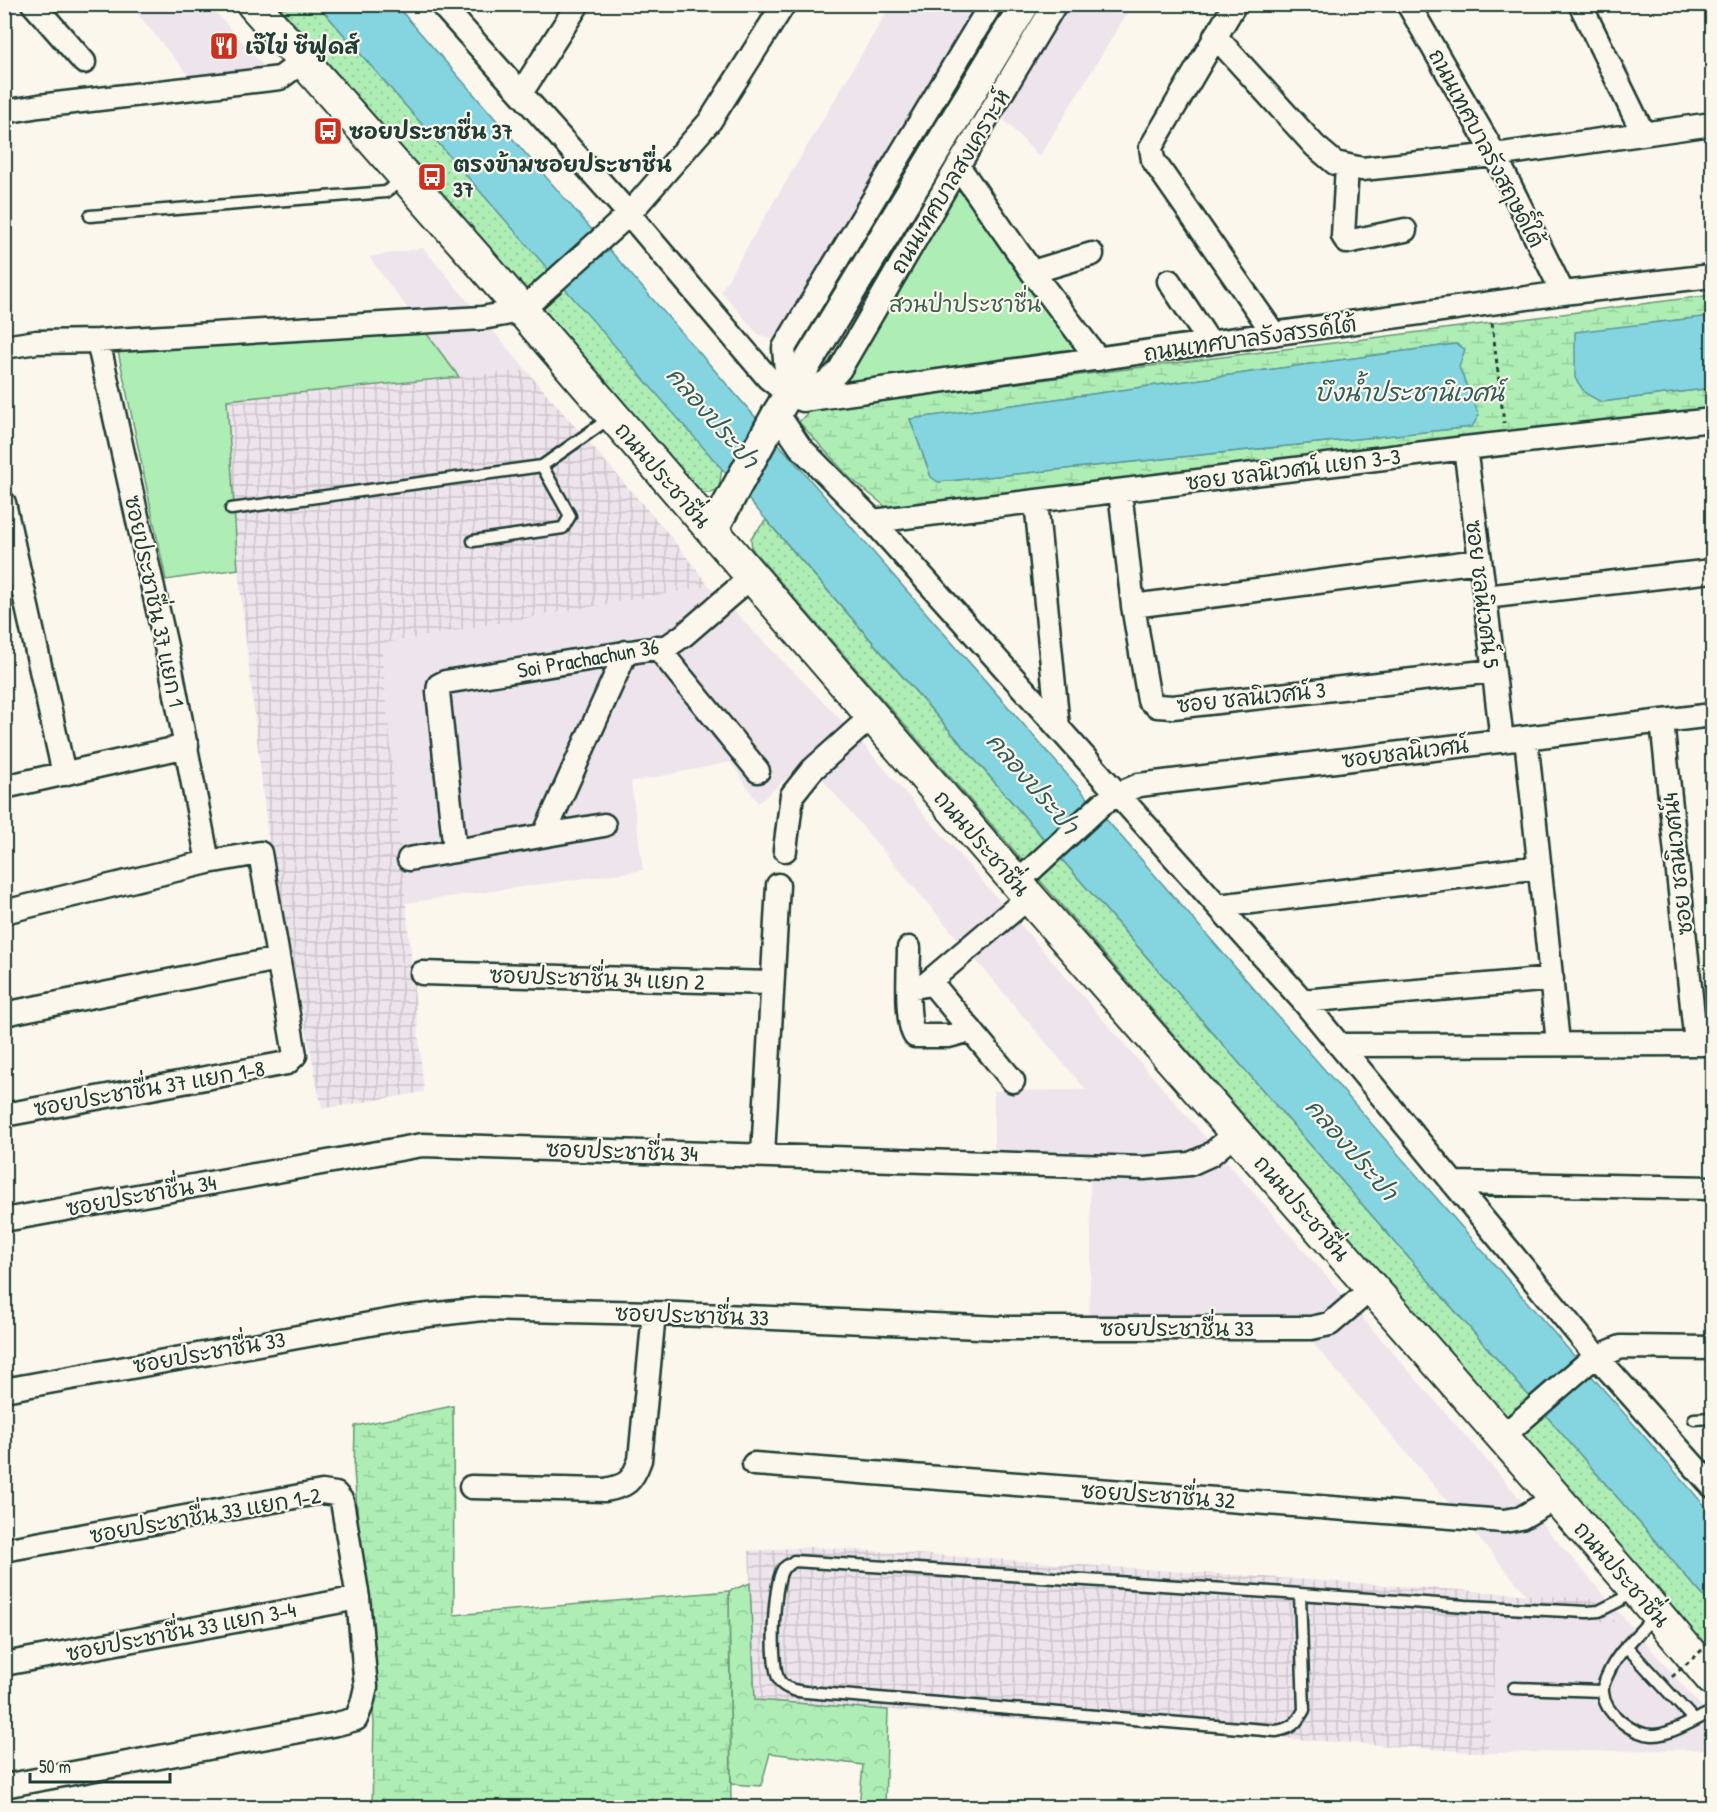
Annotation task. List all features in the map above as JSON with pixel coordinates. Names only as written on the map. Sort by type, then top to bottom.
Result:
[{"type":"main road","name":"ถนนประชาชื่น","points":[[253,4],[1713,1680]]},
{"type":"street","points":[[33,4],[84,62]]},
{"type":"street","points":[[441,4],[629,214],[768,378],[778,412],[800,447],[873,521],[1058,727],[1110,799],[1218,906],[1303,1000],[1453,1183],[1591,1360],[1713,1486]]},
{"type":"street","points":[[521,93],[578,4]]},
{"type":"street","points":[[4,346],[37,342],[98,341],[482,318],[521,311],[629,214],[710,121],[784,4]]},
{"type":"street","points":[[778,412],[784,348],[991,4]]},
{"type":"street","name":"ถนนเทศบาลสงเคราะห์","points":[[712,532],[778,412],[1024,4]]},
{"type":"street","name":"ถนนเทศบาลสงเคราะห์","points":[[778,412],[807,391],[832,379],[840,369],[1055,4]]},
{"type":"street","points":[[1235,4],[1151,147],[1153,160],[1274,334]]},
{"type":"street","name":"ถนนเทศบาลรังสฤษดิ์ใต้","points":[[1407,4],[1495,154],[1563,293]]},
{"type":"street","points":[[1580,4],[1643,134]]},
{"type":"street","points":[[1215,36],[1315,146],[1335,163],[1362,169],[1495,154],[1713,124]]},
{"type":"street","points":[[4,112],[280,78],[303,61]]},
{"type":"street","points":[[958,166],[1032,272],[1098,359]]},
{"type":"street","points":[[1347,166],[1343,236],[1347,242],[1405,230]]},
{"type":"street","points":[[1032,272],[1092,254]]},
{"type":"street","name":"ถนนเทศบาลรังสรรค์ใต้","points":[[778,412],[803,400],[1563,293],[1713,276]]},
{"type":"street","points":[[1169,281],[1210,343]]},
{"type":"street","name":"ซอยประชาชื่น 37 แยก 1","points":[[98,341],[187,746],[208,862]]},
{"type":"street","name":"ซอย ชลนิเวศน์ แยก 3-3","points":[[873,521],[1506,443],[1713,420]]},
{"type":"street","name":"ซอย ชลนิเวศน์ 5","points":[[1465,448],[1502,741]]},
{"type":"street","name":"ซอย ชลนิเวศน์ 3","points":[[1120,491],[1133,606],[1149,700],[1157,706],[1173,707],[1493,671]]},
{"type":"street","points":[[1036,501],[1058,727]]},
{"type":"street","points":[[4,503],[64,774]]},
{"type":"street","points":[[1133,606],[1479,561]]},
{"type":"street","points":[[1485,597],[1713,571]]},
{"type":"street","name":"Soi Prachachun 36","points":[[455,851],[439,685],[444,682],[668,646],[751,577]]},
{"type":"street","points":[[657,647],[758,771]]},
{"type":"street","points":[[544,835],[626,652]]},
{"type":"street","name":"ซอยชลนิเวศน์","points":[[1110,799],[1139,785],[1713,715]]},
{"type":"street","points":[[785,850],[792,795],[812,770],[872,716]]},
{"type":"street","name":"ซอย ชลนิเวศน์4","points":[[1662,721],[1704,1044]]},
{"type":"street","points":[[1526,738],[1558,1043]]},
{"type":"street","points":[[4,787],[187,746]]},
{"type":"street","points":[[920,984],[1023,890],[1047,856],[1110,799]]},
{"type":"street","points":[[409,859],[604,825]]},
{"type":"street","points":[[4,912],[208,862],[260,853],[278,958],[4,1014]]},
{"type":"street","points":[[1218,906],[1540,867]]},
{"type":"street","points":[[763,1155],[778,885]]},
{"type":"street","points":[[909,948],[920,984],[911,1030],[915,1036],[949,1036],[971,1030]]},
{"type":"street","name":"ซอยประชาชื่น 37 แยก 1-8","points":[[4,1115],[287,1063],[295,1055],[278,958]]},
{"type":"street","name":"ซอยประชาชื่น 34 แยก 2","points":[[422,973],[772,983]]},
{"type":"street","points":[[1303,1000],[1552,979]]},
{"type":"street","points":[[920,984],[971,1030],[1013,1081]]},
{"type":"street","points":[[1339,1045],[1704,1044]]},
{"type":"street","name":"ซอยประชาชื่น 34","points":[[4,1220],[422,1145],[1144,1168],[1190,1164],[1210,1155],[1236,1133]]},
{"type":"street","points":[[1453,1183],[1713,1188]]},
{"type":"street","name":"ซอยประชาชื่น 33","points":[[4,1390],[414,1316],[482,1309],[654,1313],[1002,1328],[1311,1328],[1330,1324],[1372,1288]]},
{"type":"street","points":[[471,1487],[604,1490],[623,1487],[634,1476],[640,1460],[654,1313]]},
{"type":"street","points":[[1502,1437],[1591,1360],[1621,1347],[1713,1348]]},
{"type":"street","name":"ซอยประชาชื่น 32","points":[[753,1464],[1504,1521],[1521,1518],[1556,1498]]},
{"type":"street","name":"ซอยประชาชื่น 33 แยก 1-2","points":[[4,1550],[322,1492],[336,1494],[342,1501],[358,1598]]},
{"type":"street","points":[[4,1786],[356,1719],[366,1686],[358,1598]]},
{"type":"street","name":"ซอยประชาชื่น 33 แยก 3-4","points":[[4,1664],[358,1598]]},
{"type":"lane","points":[[90,216],[386,192],[404,178]]},
{"type":"lane","points":[[231,509],[542,466],[612,416]]},
{"type":"lane","points":[[473,541],[563,528],[570,516],[542,466]]},
{"type":"lane","points":[[1694,1419],[1713,1418]]},
{"type":"lane","points":[[1300,1594],[1304,1710],[1298,1721],[1288,1729],[1264,1730],[806,1692],[785,1686],[774,1671],[774,1609],[778,1581],[783,1569],[794,1562],[1587,1612],[1599,1611],[1619,1601],[1635,1588]]},
{"type":"lane","points":[[1657,1613],[1626,1646],[1607,1675],[1602,1691],[1609,1707],[1630,1728],[1653,1735],[1687,1725],[1713,1712]]},
{"type":"lane","points":[[1626,1646],[1694,1720]]},
{"type":"lane","points":[[1514,1688],[1602,1691]]},
{"type":"path","points":[[1490,304],[1506,443]]},
{"type":"path","points":[[1672,1677],[1713,1641]]},
{"type":"shaded area","points":[[130,5],[209,5],[281,86],[195,83]]},
{"type":"shaded area","points":[[891,5],[984,5],[782,335],[771,339],[758,334],[721,291]]},
{"type":"shaded area","points":[[1059,5],[1132,5],[1039,157],[993,108]]},
{"type":"shaded area","points":[[423,248],[526,370],[459,377],[369,257]]},
{"type":"shaded area","points":[[526,370],[672,538],[709,586],[381,644],[424,1092],[322,1109],[268,837],[238,569],[227,400]]},
{"type":"shaded area","points":[[709,586],[848,727],[1712,1719],[1712,1749],[1488,1753],[1500,1617],[1616,1621],[1595,1599],[1527,1595],[1296,1323],[1089,1318],[1090,1180],[994,1172],[994,1091],[1086,1090],[807,761],[758,803],[731,762],[631,782],[643,870],[405,903],[381,644]]},
{"type":"shaded area","points":[[811,1547],[1595,1599],[1616,1622],[1500,1617],[1488,1753],[755,1700],[749,1551]]},
{"type":"green space","points":[[278,5],[318,5],[722,468],[719,489],[711,493],[700,493]]},
{"type":"green space","name":"สวนป่าประชาชื่น","points":[[958,182],[1090,355],[837,389]]},
{"type":"green space","points":[[1712,295],[1712,316],[1652,323],[1601,402],[1712,388],[1712,414],[931,509],[886,507],[849,477],[799,422],[811,409]],"holes":[[[1456,344],[1464,349],[1459,367],[1471,427],[939,482],[931,476],[910,419]]]},
{"type":"green space","points":[[424,330],[459,377],[227,400],[238,569],[166,580],[118,351],[122,346]]},
{"type":"green space","points":[[766,520],[1712,1606],[1712,1654],[752,549],[751,538]]},
{"type":"green space","points":[[453,1406],[454,1615],[729,1591],[731,1807],[372,1807],[374,1723],[354,1470],[355,1426]]},
{"type":"green space","points":[[750,1583],[755,1700],[888,1710],[885,1807],[859,1807],[863,1765],[770,1753],[761,1786],[731,1784],[729,1591]]},
{"type":"water","name":"คลองประปา","points":[[318,5],[396,5],[1712,1514],[1712,1606]]},
{"type":"water","points":[[1712,316],[1712,388],[1601,402],[1585,393],[1575,378],[1575,332]]},
{"type":"water","name":"บึงน้ำประชานิเวศน์","points":[[1456,344],[1465,349],[1459,367],[1479,415],[1472,427],[938,482],[931,477],[910,419]]},
{"type":"place","name":"เจ๊ไข่ ซีฟูดส์","points":[[224,46]]},
{"type":"place","name":"ซอยประชาชื่น 37","points":[[328,131]]},
{"type":"place","name":"ตรงข้ามซอยประชาชื่น 37","points":[[432,177]]}]
